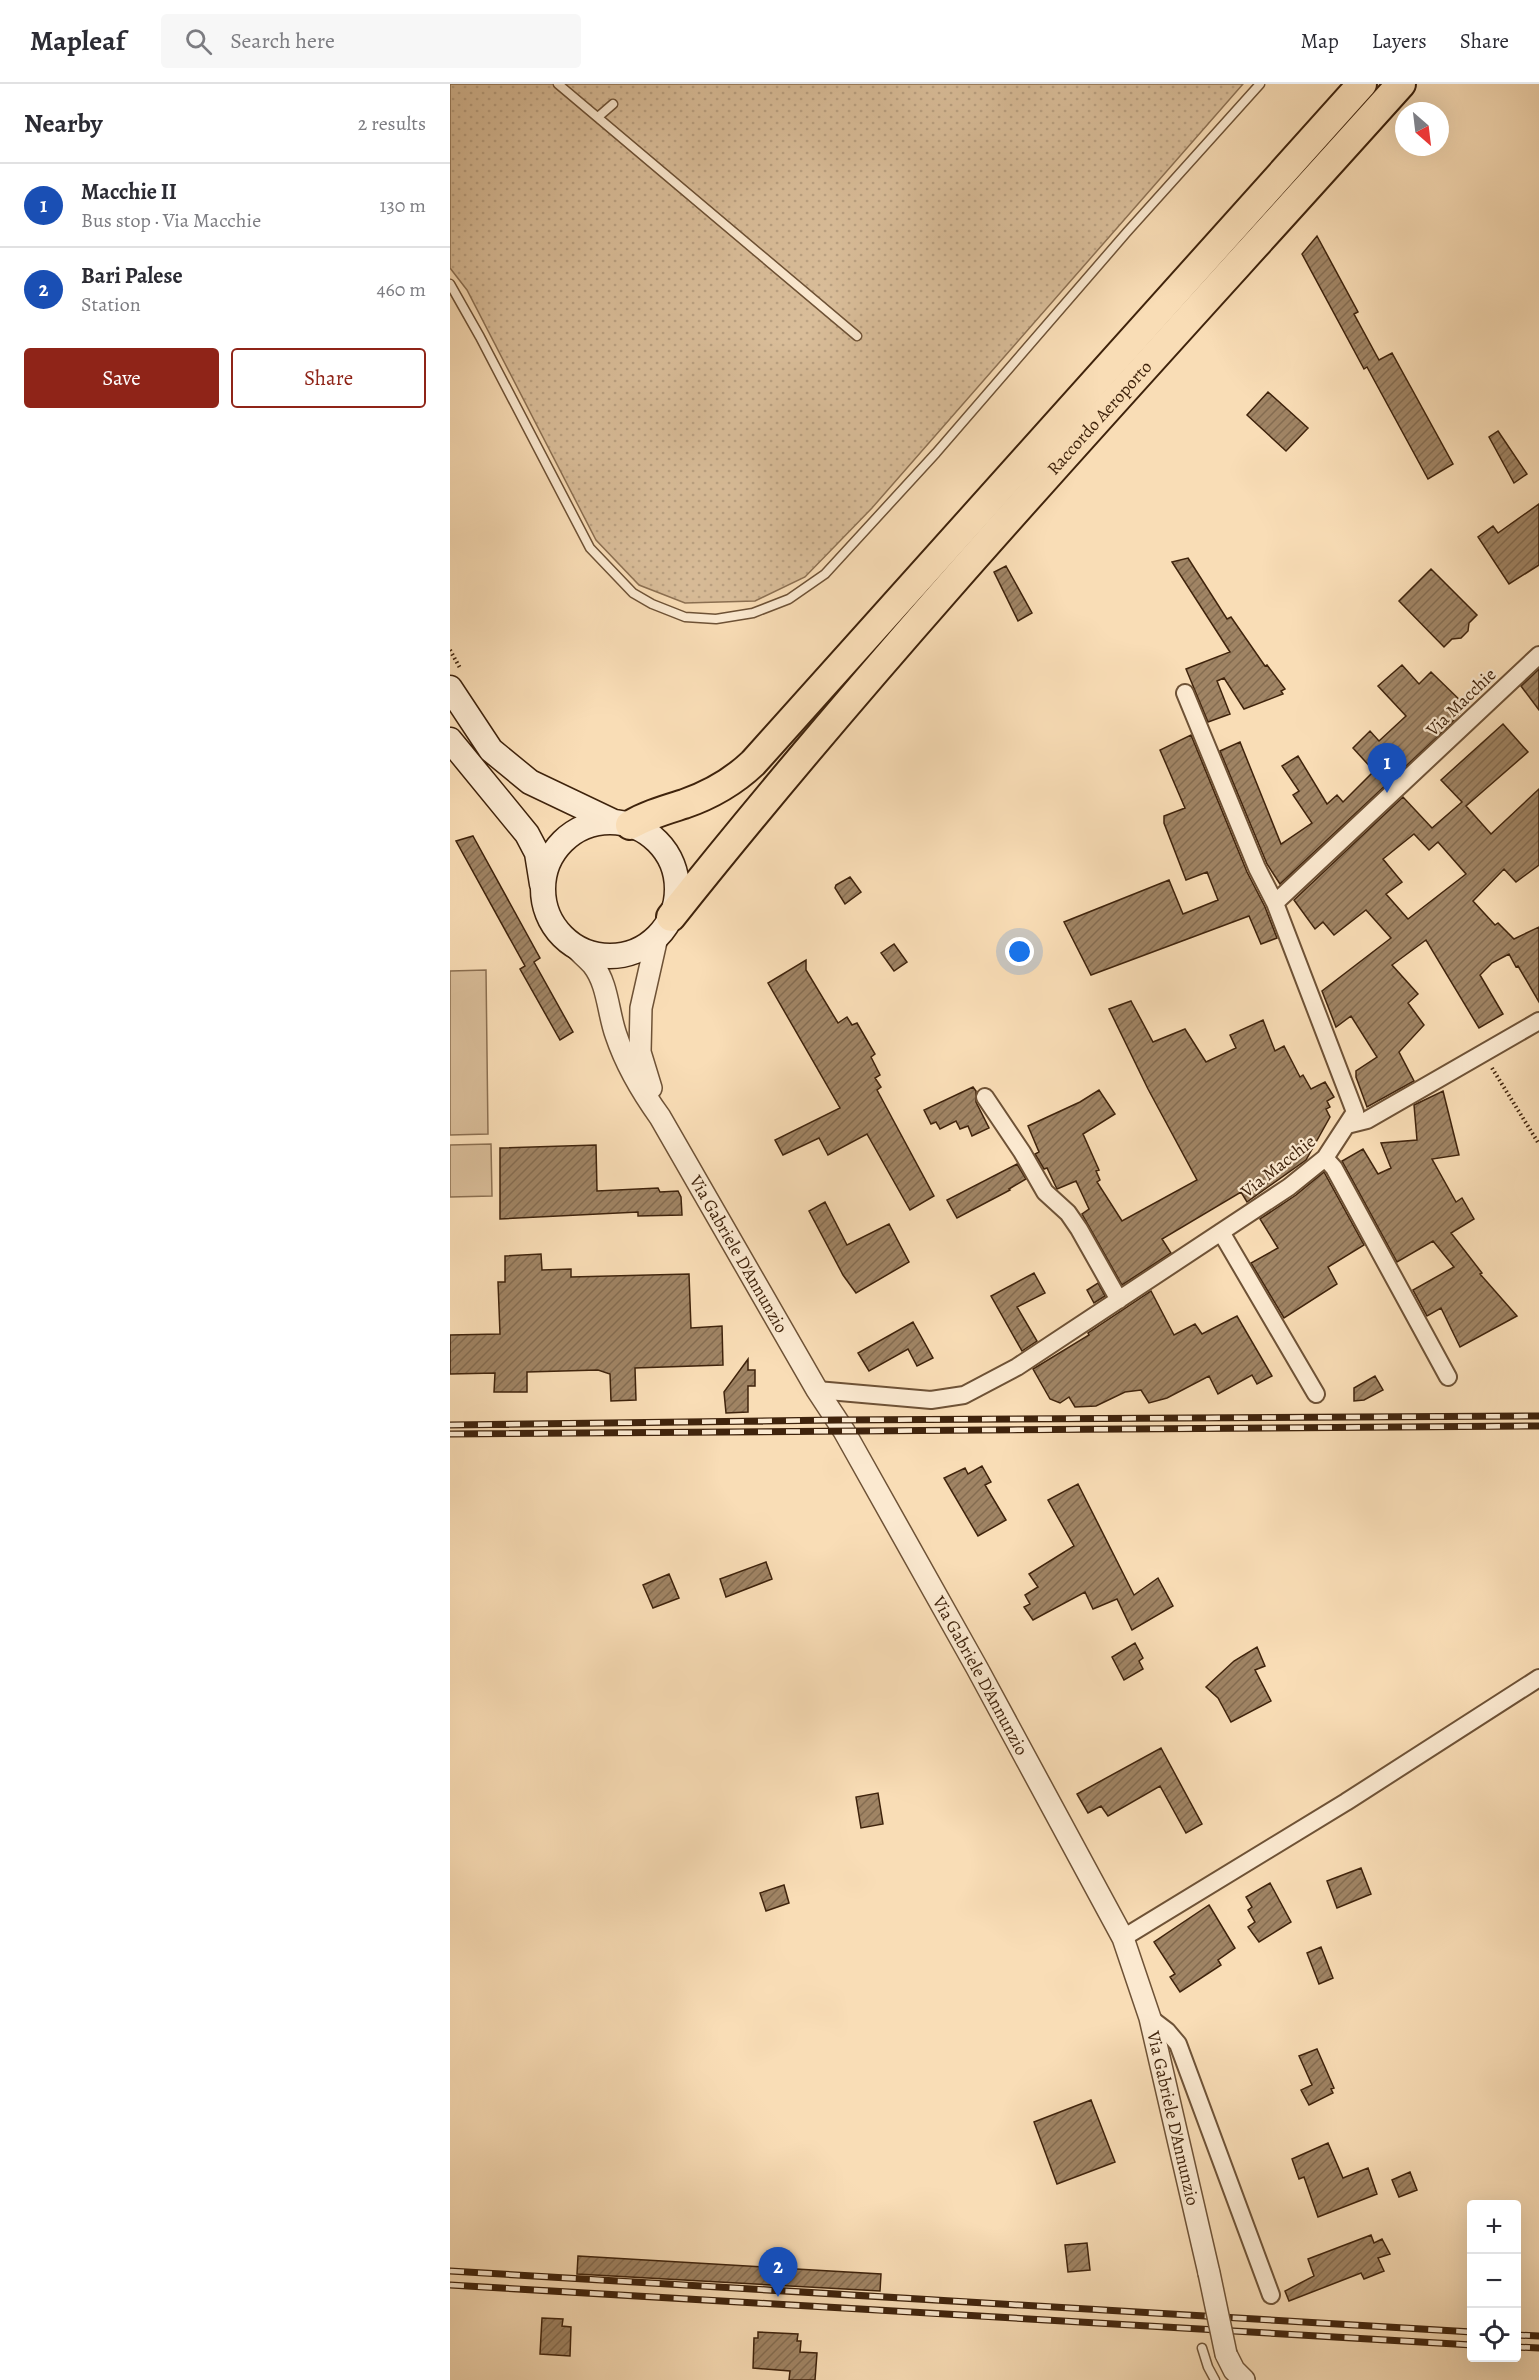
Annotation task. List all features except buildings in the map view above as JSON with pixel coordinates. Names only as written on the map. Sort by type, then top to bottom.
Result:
[{"type":"highway","name":"Raccordo Aeroporto","points":[[622,824],[686,803],[735,779],[783,732],[1362,84]]},
{"type":"highway","name":"Raccordo Aeroporto","points":[[664,927],[804,754],[1019,509],[1401,84]]},
{"type":"main road","points":[[450,740],[527,834],[537,853],[546,910],[557,930],[573,945],[594,954],[616,956],[638,950],[664,927],[676,901],[677,883],[670,858],[653,837],[530,782],[491,750],[457,683]]},
{"type":"main road","points":[[543,889],[547,867],[557,848],[573,834],[592,825],[622,824]]},
{"type":"street","name":"Via Macchie","points":[[1275,903],[1539,655]]},
{"type":"street","points":[[1185,693],[1257,868],[1275,903],[1354,1112],[1347,1125]]},
{"type":"street","points":[[660,1117],[640,1052],[641,1008],[664,927]]},
{"type":"street","points":[[573,945],[594,966],[608,1003],[623,1055],[643,1093],[660,1117]]},
{"type":"street","points":[[1347,1125],[1367,1120],[1539,1021]]},
{"type":"street","points":[[985,1097],[1022,1152],[1045,1192],[1079,1228],[1119,1300]]},
{"type":"street","name":"Via Gabriele D'Annunzio","points":[[660,1117],[817,1390],[844,1431],[971,1657],[1123,1938],[1150,2018],[1226,2354],[1234,2370],[1244,2380]]},
{"type":"street","name":"Via Macchie","points":[[817,1390],[931,1400],[964,1395],[1017,1366],[1289,1187],[1325,1158],[1347,1125]]},
{"type":"street","points":[[1325,1158],[1334,1168],[1448,1377]]},
{"type":"street","points":[[1221,1232],[1316,1394]]},
{"type":"street","points":[[1123,1938],[1346,1802],[1539,1678]]},
{"type":"street","points":[[1150,2018],[1167,2031],[1178,2044],[1271,2295]]},
{"type":"lane","points":[[558,84],[857,336]]},
{"type":"lane","points":[[450,284],[590,548],[633,593],[674,613],[685,617],[716,619],[753,613],[789,598],[825,574],[936,453],[1127,232],[1260,84]]},
{"type":"lane","points":[[598,117],[613,104]]},
{"type":"lane","points":[[1202,2348],[1215,2380]]},
{"type":"path","points":[[450,650],[457,683]]},
{"type":"path","points":[[1483,1053],[1539,1144]]},
{"type":"shaded area","points":[[450,84],[1243,84],[872,508],[805,577],[755,601],[685,603],[639,585],[596,540],[467,290],[450,268]]},
{"type":"shaded area","points":[[486,970],[488,1134],[450,1135],[450,971]]},
{"type":"shaded area","points":[[491,1144],[492,1196],[450,1197],[450,1145]]},
{"type":"railway","points":[[450,1425],[837,1420],[1539,1416]]},
{"type":"railway","points":[[450,1434],[1539,1426]]},
{"type":"railway","points":[[450,2271],[1467,2332]]},
{"type":"railway","points":[[450,2285],[1467,2345]]},
{"type":"railway","points":[[1521,2335],[1539,2336]]},
{"type":"railway","points":[[1521,2347],[1539,2348]]},
{"type":"place","name":"Macchie II","points":[[1387,793]]},
{"type":"place","name":"Bari Palese","points":[[778,2297]]}]
